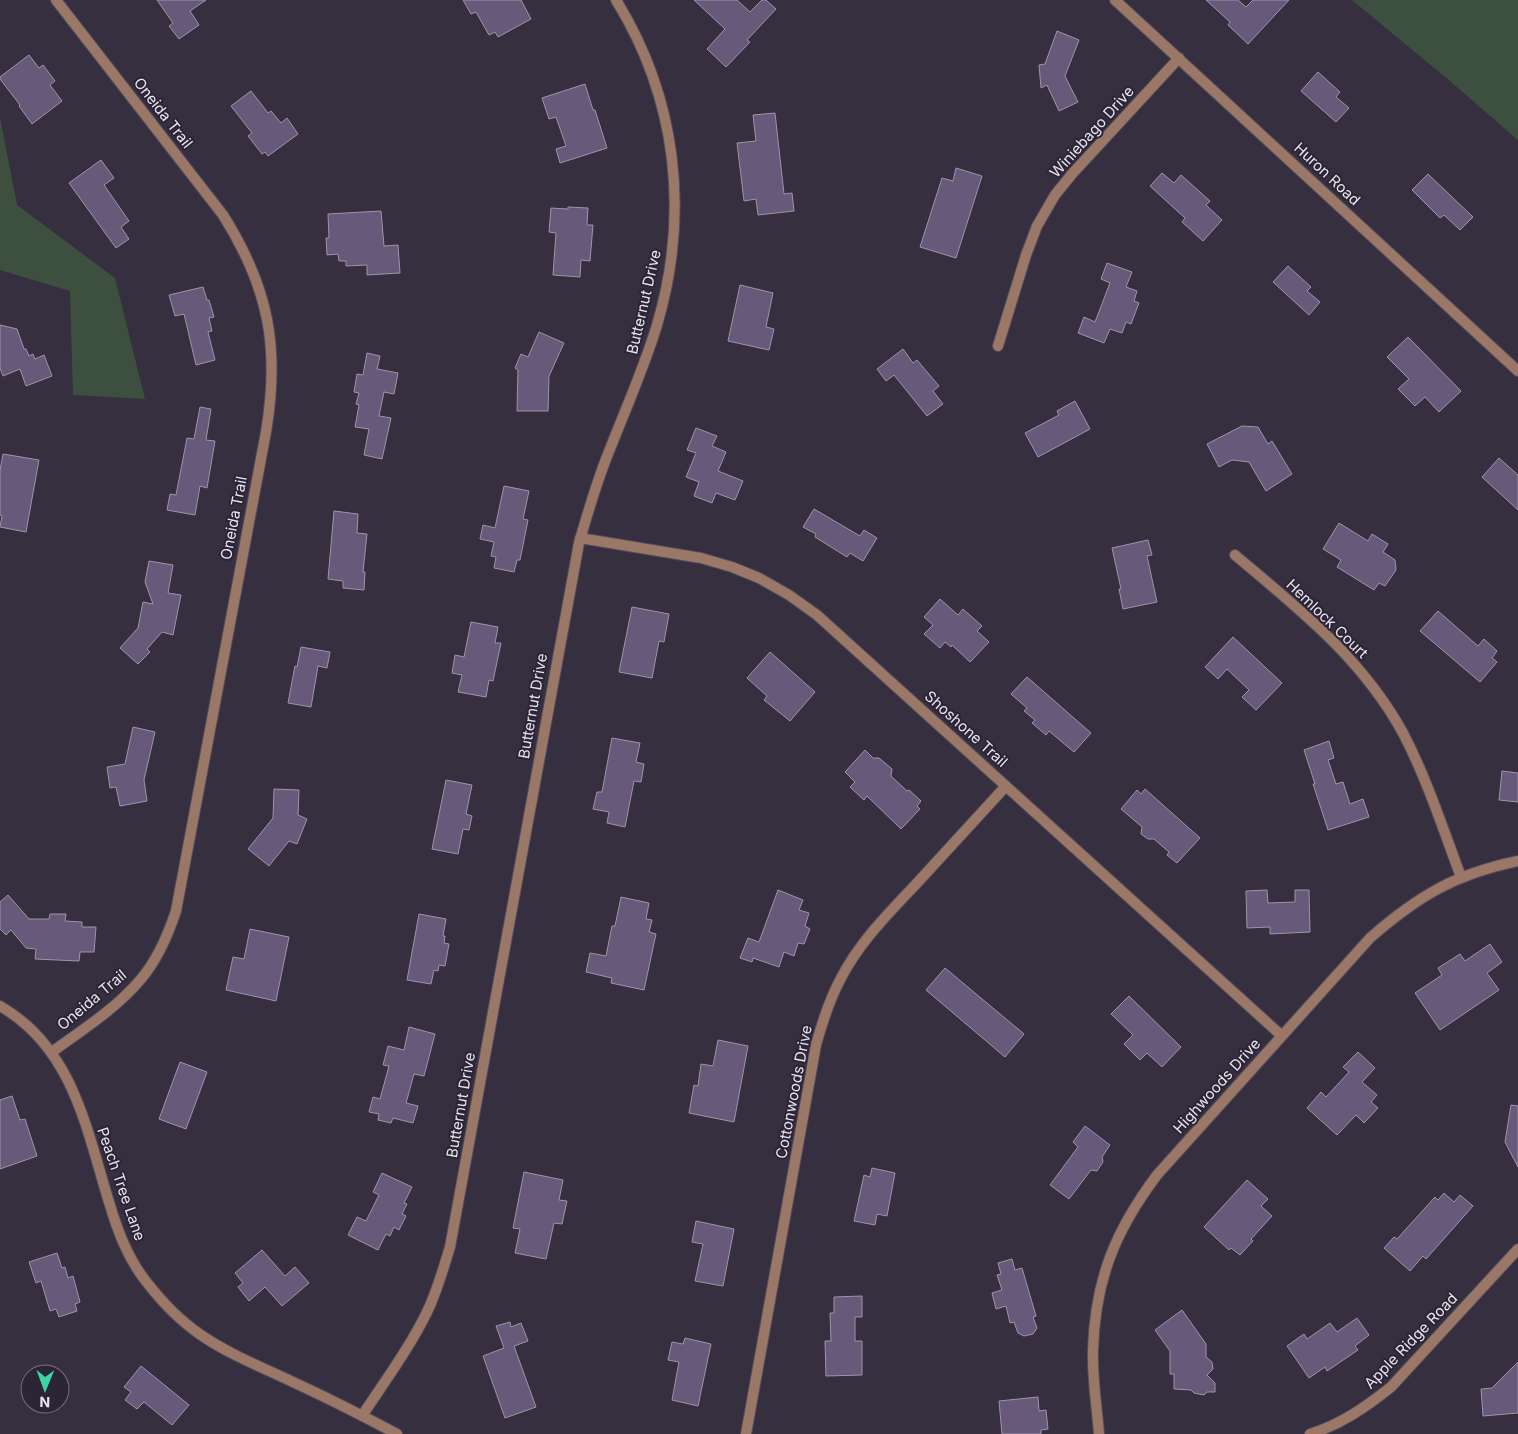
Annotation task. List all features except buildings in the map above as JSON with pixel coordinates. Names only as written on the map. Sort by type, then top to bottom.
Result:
[{"type":"street","name":"Oneida Trail","points":[[52,1052],[115,1005],[141,979],[157,956],[168,934],[176,910],[266,432],[271,402],[272,368],[270,335],[263,302],[253,270],[238,240],[223,215],[56,0]]},
{"type":"street","name":"Butternut Drive","points":[[362,1416],[413,1339],[428,1311],[440,1282],[450,1247],[580,538],[609,451],[652,342],[667,284],[675,208],[674,168],[668,129],[658,90],[647,59],[630,23],[616,0]]},
{"type":"street","name":"Huron Road","points":[[1116,0],[1518,371]]},
{"type":"street","name":"Winiebago Drive","points":[[998,346],[1026,255],[1038,226],[1055,195],[1179,58]]},
{"type":"street","name":"Shoshone Trail","points":[[580,538],[701,558],[732,567],[759,578],[789,595],[817,615],[1282,1036]]},
{"type":"street","name":"Hemlock Court","points":[[1235,555],[1335,642],[1383,701],[1422,773],[1461,877]]},
{"type":"street","name":"Cottonwoods Drive","points":[[746,1434],[816,1045],[826,1012],[850,962],[875,928],[1006,786]]},
{"type":"street","name":"Highwoods Drive","points":[[1099,1434],[1093,1353],[1094,1320],[1100,1288],[1109,1257],[1122,1227],[1139,1199],[1157,1175],[1370,938],[1396,915],[1424,896],[1461,877],[1491,867],[1518,861]]},
{"type":"street","name":"Peach Tree Lane","points":[[0,1006],[27,1026],[52,1052],[65,1074],[76,1097],[118,1230],[129,1255],[143,1278],[160,1300],[202,1336],[225,1350],[397,1434]]},
{"type":"street","name":"Apple Ridge Road","points":[[1310,1434],[1346,1419],[1391,1387],[1518,1249]]},
{"type":"green space","points":[[1352,0],[1518,0],[1518,140],[1451,82]]},
{"type":"green space","points":[[0,117],[17,205],[115,278],[145,399],[73,395],[70,291],[0,270]]}]
